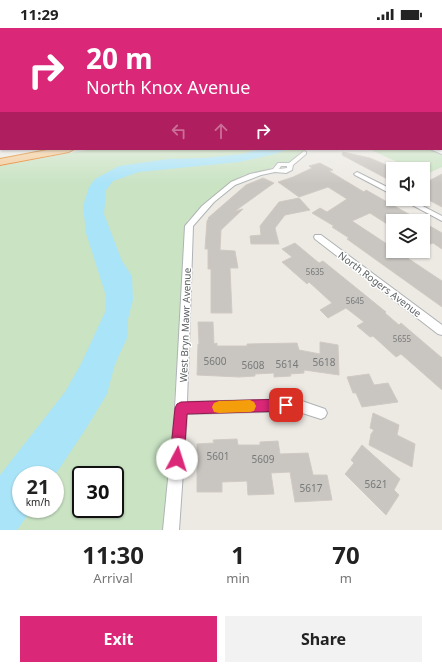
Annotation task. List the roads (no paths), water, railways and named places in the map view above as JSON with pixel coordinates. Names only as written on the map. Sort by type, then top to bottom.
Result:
[{"type":"highway","points":[[0,156],[34,150]]},
{"type":"highway","points":[[0,162],[64,150]]},
{"type":"street","name":"West Bryn Mawr Avenue","points":[[171,530],[181,408],[189,226],[195,217],[232,184],[253,175],[275,170],[288,171],[290,169],[290,165],[304,153]]},
{"type":"street","points":[[357,174],[386,189]]},
{"type":"street","points":[[417,206],[442,219]]},
{"type":"street","name":"North Rogers Avenue","points":[[318,237],[442,331]]},
{"type":"street","points":[[181,408],[296,405],[321,413]]},
{"type":"water","points":[[257,150],[286,150],[239,162],[139,172],[113,181],[106,190],[104,214],[122,261],[132,276],[133,300],[128,319],[127,338],[115,364],[107,394],[61,466],[12,466],[12,518],[26,518],[17,530],[0,530],[0,475],[65,392],[81,364],[105,312],[106,296],[86,233],[83,206],[89,187],[95,179],[119,166],[168,159],[204,158],[243,154]]}]
